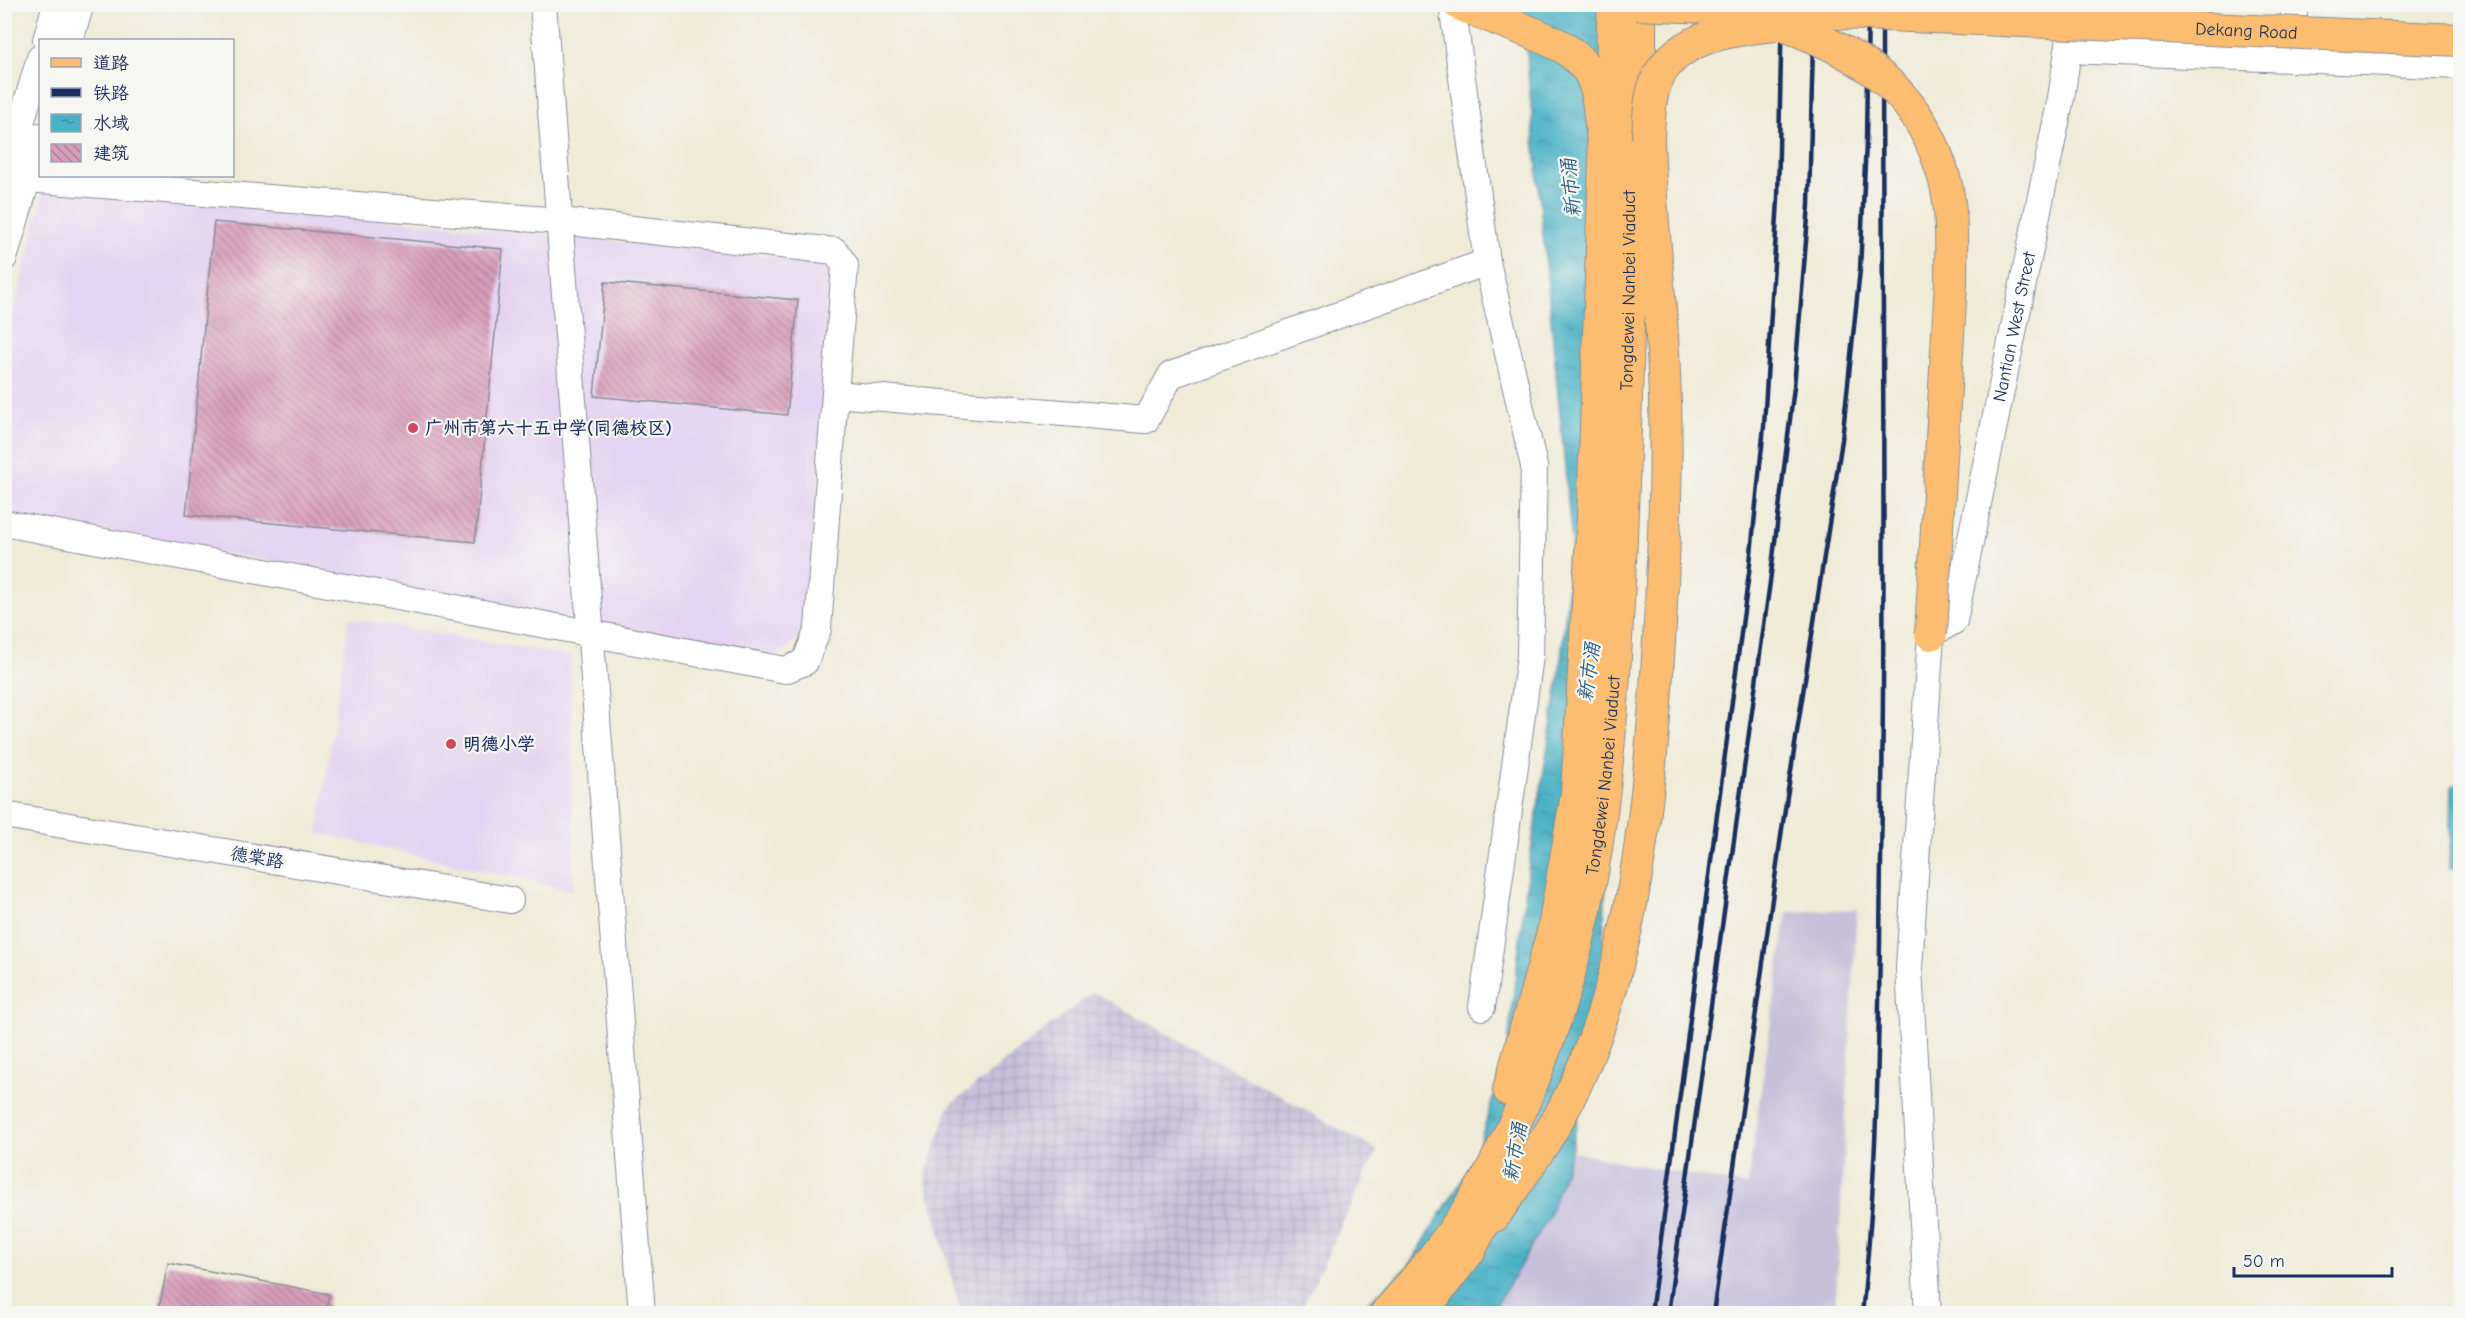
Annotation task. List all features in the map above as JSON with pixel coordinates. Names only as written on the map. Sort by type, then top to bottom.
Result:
[{"type":"main road","points":[[1459,4],[1540,36],[1563,47],[1575,56],[1590,72],[1597,91],[1605,159],[1592,539],[1577,794],[1554,928],[1482,1186]]},
{"type":"main road","name":"Tongdewei Nanbei Viaduct","points":[[1420,1314],[1469,1251],[1536,1123],[1563,1054],[1585,986],[1617,830],[1631,712],[1639,350],[1629,196],[1615,88],[1614,4]]},
{"type":"main road","name":"Tongdewei Nanbei Viaduct","points":[[1386,1314],[1454,1231],[1505,1144],[1535,1076],[1554,1024],[1592,873],[1611,708],[1648,225],[1640,146],[1638,4]]},
{"type":"main road","name":"Dekang Road","points":[[1638,4],[2460,40]]},
{"type":"main road","points":[[1469,1251],[1550,1134],[1575,1086],[1596,1034],[1608,994],[1628,916],[1642,834],[1653,738],[1665,485],[1664,377],[1660,294],[1649,183],[1650,106],[1658,78],[1675,55],[1704,39],[1741,29],[1875,15]]},
{"type":"main road","points":[[1781,24],[1823,39],[1888,82],[1915,112],[1933,143],[1946,186],[1951,230],[1952,281],[1931,634]]},
{"type":"street","points":[[46,39],[56,4]]},
{"type":"street","points":[[70,39],[81,4]]},
{"type":"street","points":[[543,4],[642,1314]]},
{"type":"street","points":[[1452,4],[1487,262],[1534,466],[1530,656],[1482,1007]]},
{"type":"street","name":"Nantian West Street","points":[[1931,634],[1954,621],[2061,98],[2074,4]]},
{"type":"street","points":[[2293,60],[2294,4]]},
{"type":"street","points":[[2069,50],[2460,66]]},
{"type":"street","points":[[4,258],[16,180],[39,63]]},
{"type":"street","points":[[16,180],[39,138]]},
{"type":"street","points":[[4,524],[785,670],[805,662],[818,629],[845,265],[835,251],[560,221],[16,180]]},
{"type":"street","points":[[835,394],[1146,420],[1171,375],[1487,262]]},
{"type":"street","points":[[1928,1314],[1909,968],[1931,634]]},
{"type":"street","name":"德棠路","points":[[4,815],[510,900]]},
{"type":"shaded area","name":"广州市第六十五中学(同德校区)","points":[[45,187],[835,262],[807,628],[777,656],[5,512],[5,345]]},
{"type":"shaded area","name":"明德小学","points":[[349,618],[571,656],[574,891],[318,833]]},
{"type":"shaded area","points":[[1857,909],[1835,1313],[1492,1314],[1549,1216],[1571,1152],[1747,1186],[1787,912]]},
{"type":"shaded area","points":[[1093,992],[1377,1150],[1300,1313],[961,1313],[925,1177],[949,1106]]},
{"type":"water","name":"新市涌","points":[[1525,5],[1601,5],[1629,445],[1600,997],[1571,1152],[1549,1216],[1492,1313],[1355,1314],[1408,1267],[1475,1159],[1507,1050],[1529,863],[1560,671],[1572,543],[1528,73]]},
{"type":"water","points":[[2460,784],[2460,868],[2450,868],[2452,786]]},
{"type":"building","points":[[214,222],[503,249],[475,542],[186,515]]},
{"type":"building","points":[[605,282],[798,300],[787,415],[594,396]]},
{"type":"building","points":[[168,1263],[329,1294],[326,1314],[158,1314]]},
{"type":"railway","points":[[1651,1314],[1749,573],[1764,426],[1778,199],[1782,4]]},
{"type":"railway","points":[[1668,1314],[1770,582],[1794,387],[1809,205],[1814,4]]},
{"type":"railway","points":[[1713,1314],[1782,829],[1842,440],[1860,270],[1866,142],[1868,4]]},
{"type":"railway","points":[[1862,1314],[1872,1201],[1880,973],[1883,646],[1882,4]]},
{"type":"place","name":"广州市第六十五中学(同德校区)","points":[[413,428]]},
{"type":"place","name":"明德小学","points":[[451,744]]}]
